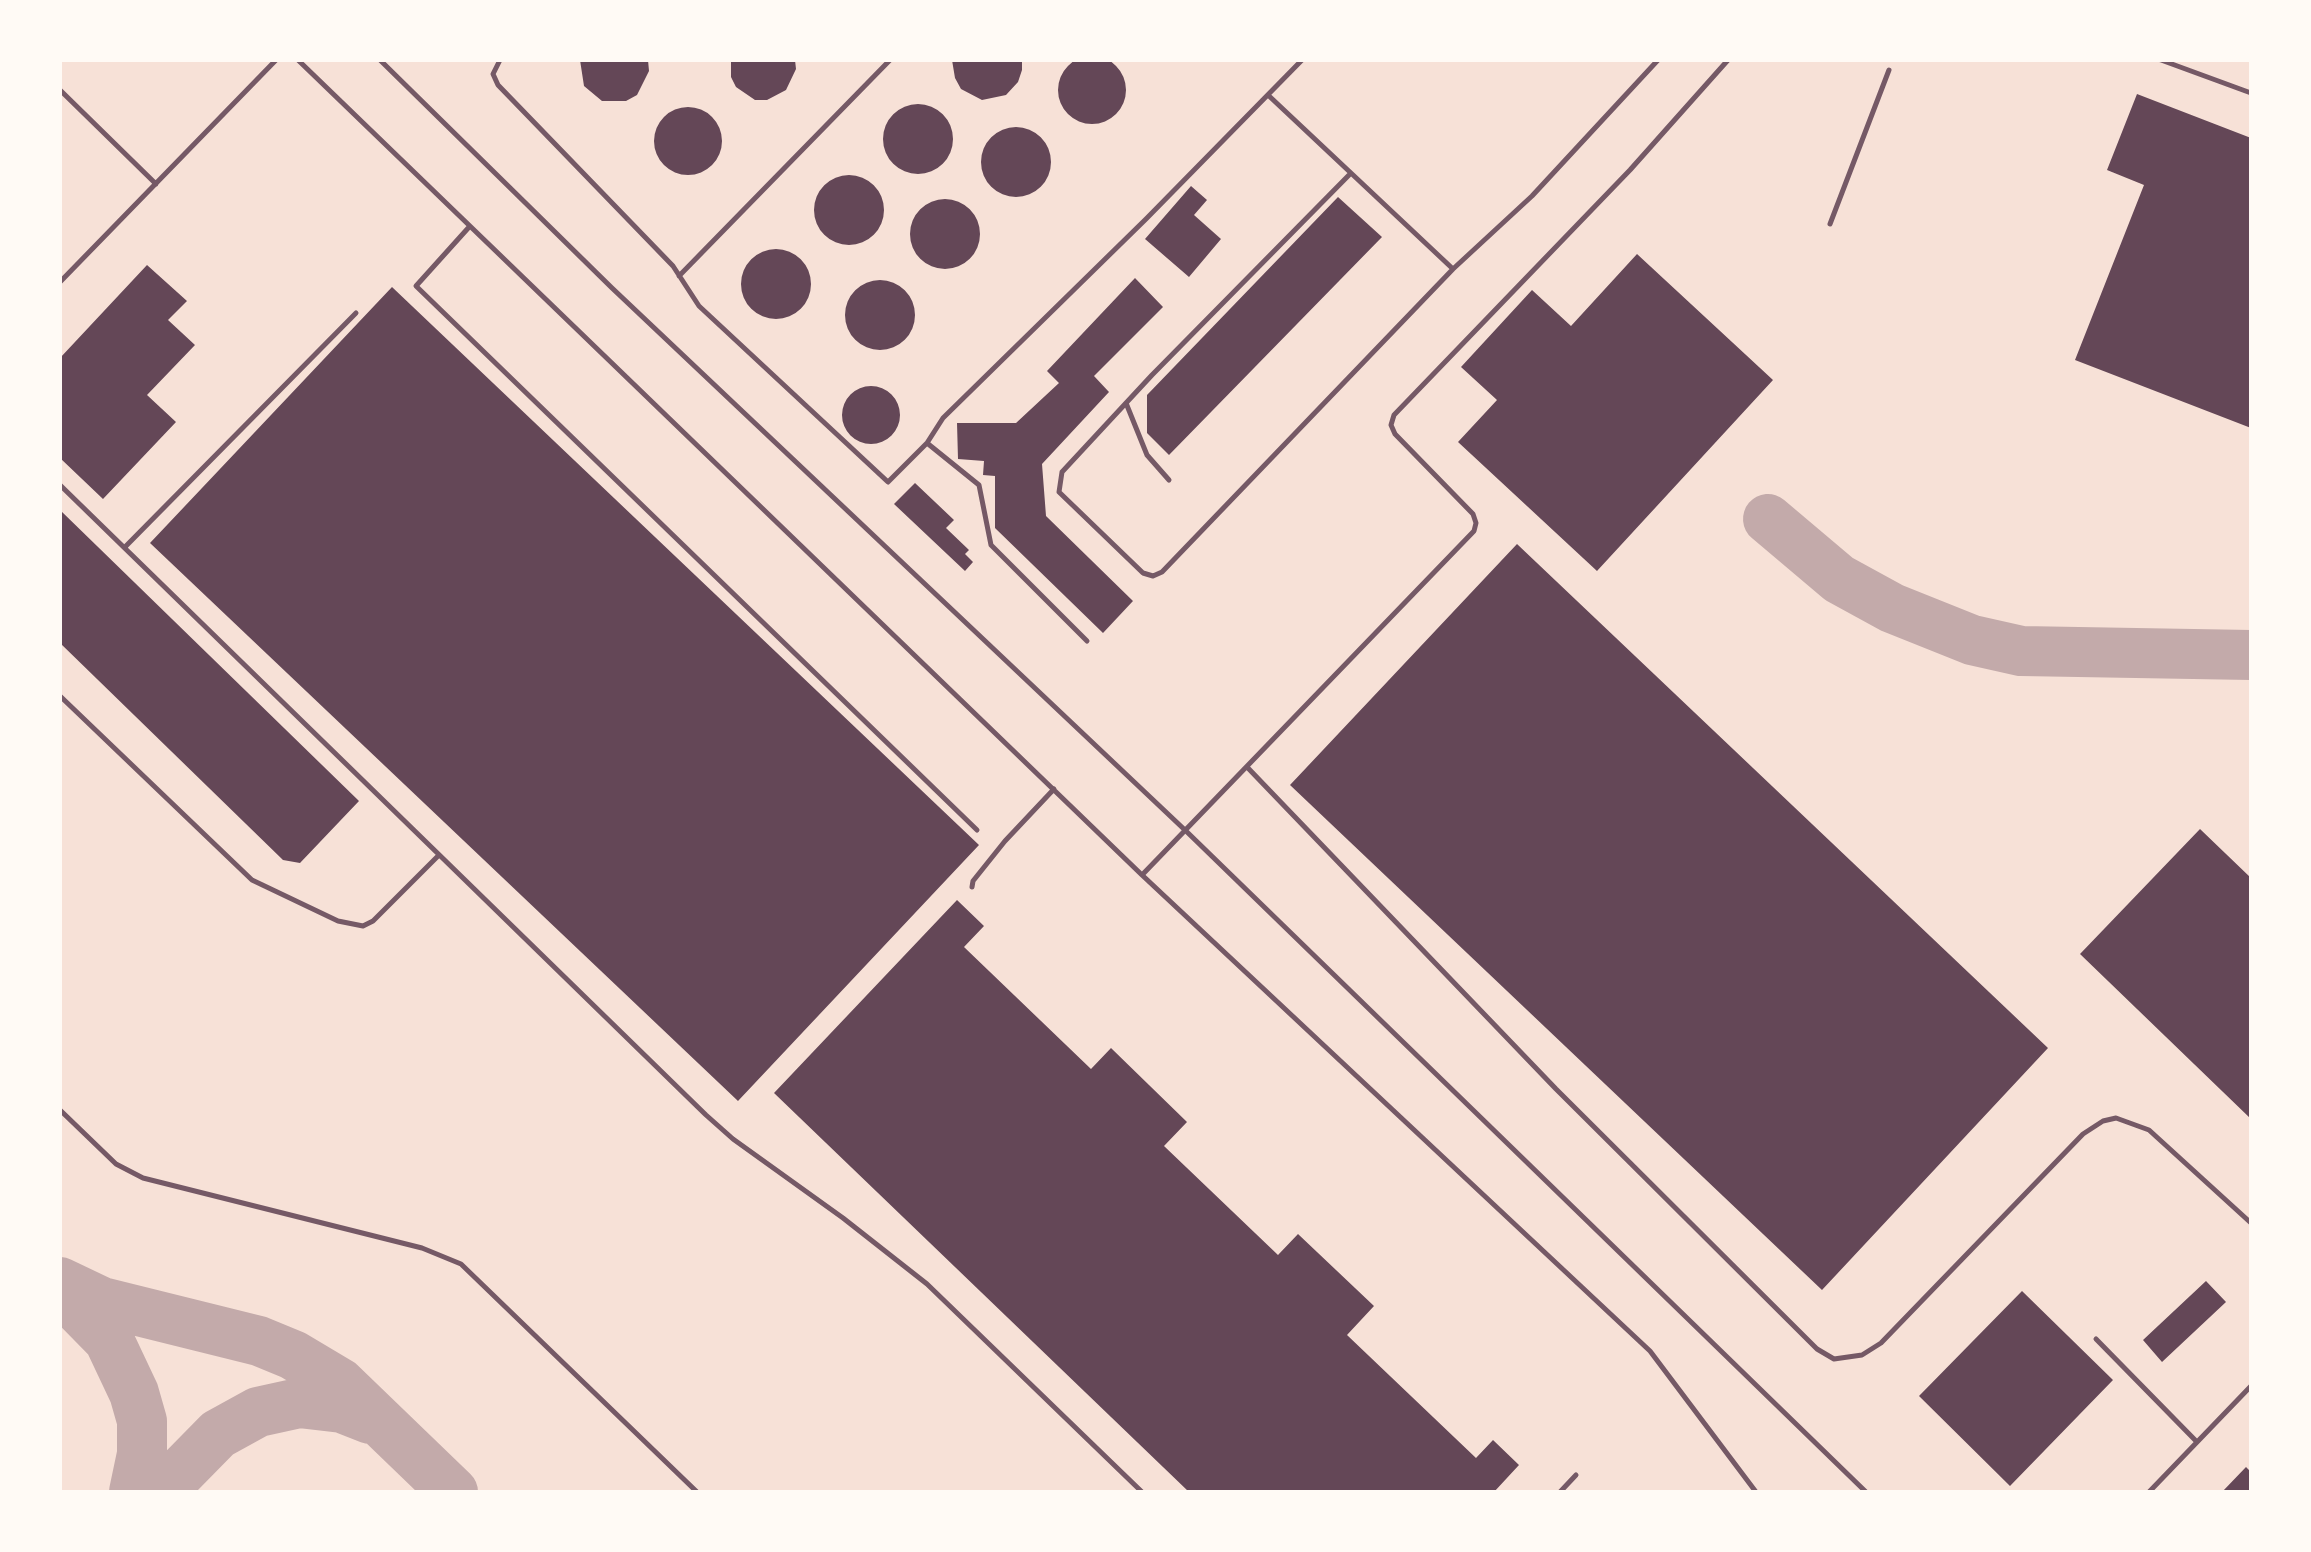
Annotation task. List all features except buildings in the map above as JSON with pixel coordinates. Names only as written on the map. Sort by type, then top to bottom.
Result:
[{"type":"lane","points":[[60,282],[276,60]]},
{"type":"lane","points":[[298,60],[1142,875],[1650,1352],[1756,1492]]},
{"type":"lane","points":[[380,60],[627,302],[1186,831],[1866,1492]]},
{"type":"lane","points":[[392,60],[395,76]]},
{"type":"lane","points":[[500,60],[493,74],[498,85],[680,276],[699,306],[885,480],[892,480],[927,443],[943,418],[1302,60]]},
{"type":"lane","points":[[680,276],[890,60]]},
{"type":"lane","points":[[1350,174],[1062,472],[1058,492],[1144,574],[1162,572],[1453,269],[1532,196],[1658,60]]},
{"type":"lane","points":[[1142,875],[1474,532],[1473,514],[1394,434],[1394,415],[1630,170],[1728,60]]},
{"type":"lane","points":[[2160,60],[2251,93]]},
{"type":"lane","points":[[1830,224],[1889,70]]},
{"type":"lane","points":[[61,94],[156,184]]},
{"type":"lane","points":[[1268,95],[1453,269]]},
{"type":"lane","points":[[470,226],[416,286],[977,830]]},
{"type":"lane","points":[[124,548],[356,313]]},
{"type":"lane","points":[[1126,403],[1147,455],[1169,480]]},
{"type":"lane","points":[[927,443],[979,485],[992,545],[1088,641]]},
{"type":"lane","points":[[60,486],[719,1127],[927,1284],[1142,1492]]},
{"type":"lane","points":[[60,696],[252,880],[338,922],[363,926],[374,921],[438,856]]},
{"type":"lane","points":[[1247,768],[1556,1088],[1817,1348],[1834,1359],[1862,1356],[1881,1343],[2083,1134],[2103,1121],[2116,1118],[2149,1130],[2251,1224]]},
{"type":"lane","points":[[972,887],[1005,841],[1054,788]]},
{"type":"lane","points":[[60,1110],[116,1164],[143,1178],[422,1248],[461,1264],[697,1492]]},
{"type":"lane","points":[[2096,1339],[2197,1442]]},
{"type":"lane","points":[[2149,1492],[2251,1386]]},
{"type":"lane","points":[[1560,1492],[1576,1474]]},
{"type":"taxiway","points":[[1768,519],[1839,579],[1892,608],[1972,640],[2021,651],[2251,655]]},
{"type":"taxiway","points":[[60,1282],[102,1302],[259,1341],[293,1355],[340,1383],[453,1492]]},
{"type":"taxiway","points":[[60,1290],[109,1340],[134,1393],[142,1421],[142,1454],[134,1492]]},
{"type":"taxiway","points":[[161,1492],[218,1434],[258,1412],[299,1403],[342,1408],[370,1419]]}]
